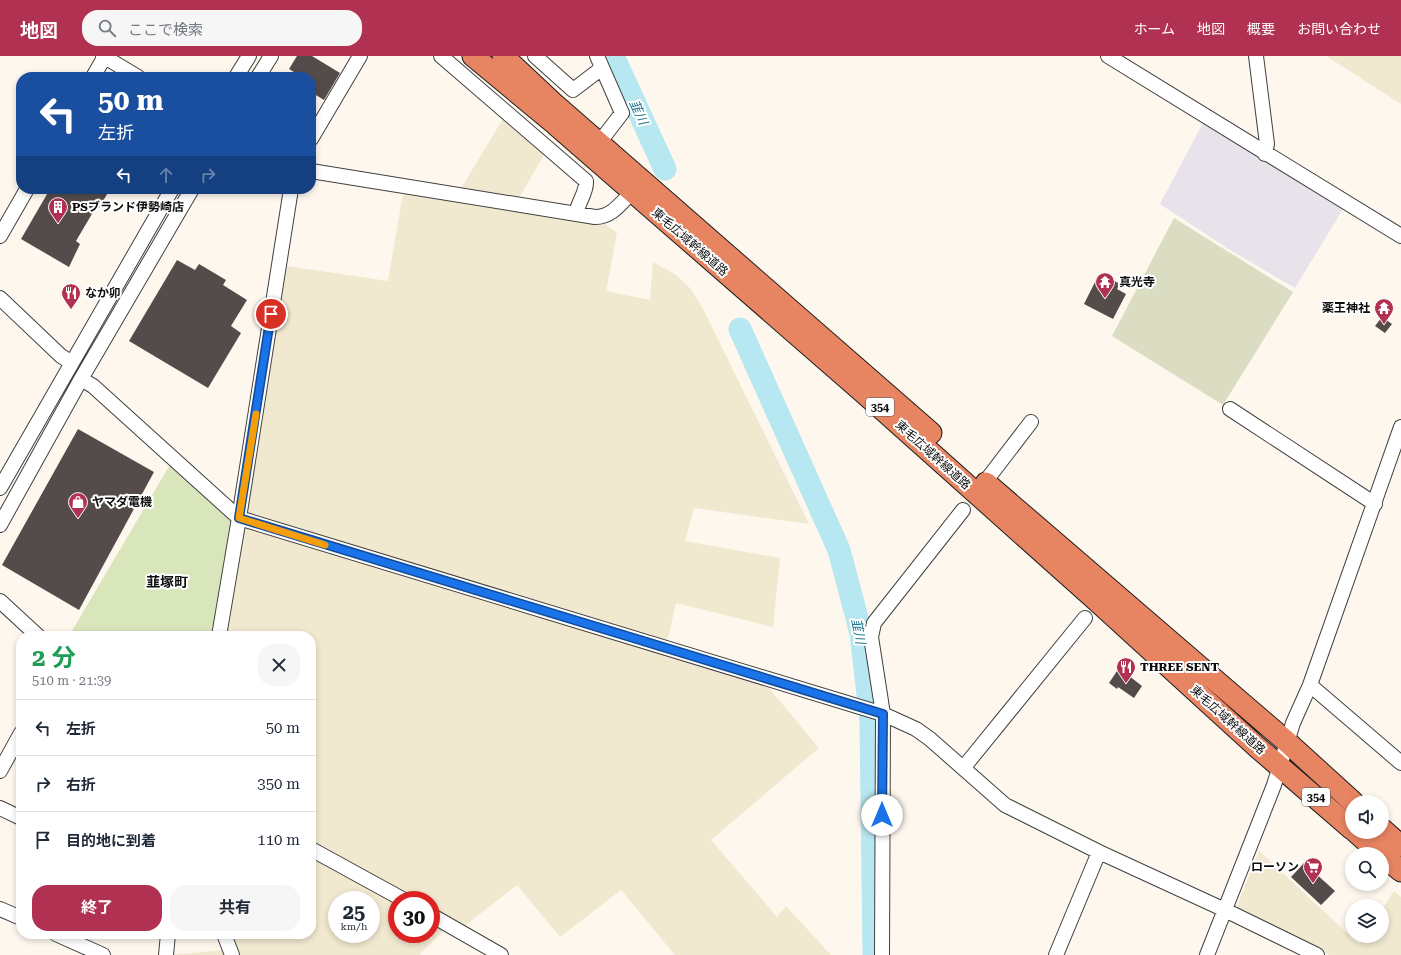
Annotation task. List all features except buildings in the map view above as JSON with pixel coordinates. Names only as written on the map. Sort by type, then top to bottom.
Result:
[{"type":"highway","name":"東毛広域幹線道路","points":[[473,56],[555,124],[864,393],[1345,823]]},
{"type":"highway","name":"東毛広域幹線道路","points":[[503,56],[598,143],[866,376],[985,482],[1287,742],[1345,795]]},
{"type":"highway","points":[[1389,835],[1401,846]]},
{"type":"highway","points":[[1364,839],[1374,847]]},
{"type":"highway","points":[[1389,860],[1401,871]]},
{"type":"street","points":[[96,72],[104,56],[130,72]]},
{"type":"street","points":[[239,72],[249,56]]},
{"type":"street","points":[[261,72],[271,56]]},
{"type":"street","points":[[316,131],[360,56]]},
{"type":"street","points":[[442,56],[586,181],[585,189],[577,206],[576,214]]},
{"type":"street","points":[[535,56],[573,90],[600,62],[622,113],[598,143]]},
{"type":"street","points":[[1108,56],[1265,154],[1351,204],[1401,236]]},
{"type":"street","points":[[1256,56],[1267,144],[1265,154]]},
{"type":"street","points":[[316,172],[595,217],[606,216],[632,192]]},
{"type":"street","points":[[0,236],[24,194]]},
{"type":"street","points":[[0,488],[169,194]]},
{"type":"street","points":[[0,525],[81,379],[189,194]]},
{"type":"street","points":[[220,631],[290,194]]},
{"type":"street","points":[[0,298],[61,356],[72,363]]},
{"type":"street","points":[[81,379],[93,386],[239,518],[880,714],[916,729],[964,767],[1005,805],[1099,852],[1225,910],[1317,955]]},
{"type":"street","points":[[1230,409],[1375,504]]},
{"type":"street","points":[[985,482],[1031,422]]},
{"type":"street","points":[[1207,955],[1280,766],[1292,723],[1310,685],[1375,504],[1396,458],[1401,427]]},
{"type":"street","points":[[882,955],[880,714],[871,637],[874,623],[963,510]]},
{"type":"street","points":[[0,601],[33,631]]},
{"type":"street","points":[[964,767],[1085,618]]},
{"type":"street","points":[[1310,685],[1401,763]]},
{"type":"street","points":[[0,771],[16,742]]},
{"type":"street","points":[[0,808],[16,816]]},
{"type":"street","points":[[316,852],[388,891]]},
{"type":"street","points":[[1056,955],[1099,852]]},
{"type":"street","points":[[0,909],[16,916]]},
{"type":"street","points":[[440,921],[501,955]]},
{"type":"street","points":[[67,939],[103,955]]},
{"type":"street","points":[[166,955],[168,939]]},
{"type":"street","points":[[226,939],[232,955]]},
{"type":"shaded area","points":[[1326,56],[1401,56],[1401,104]]},
{"type":"shaded area","points":[[504,117],[544,155],[513,208],[605,224],[617,233],[606,291],[650,300],[653,262],[676,275],[690,288],[702,307],[809,524],[694,508],[685,541],[780,558],[773,627],[676,603],[664,656],[769,688],[819,748],[711,840],[777,917],[786,906],[831,955],[675,955],[621,890],[560,937],[517,885],[463,927],[444,930],[440,934],[440,891],[388,891],[388,943],[431,943],[419,955],[170,955],[234,949],[231,939],[316,939],[316,631],[225,631],[287,266],[388,281],[403,193],[460,190]]},
{"type":"shaded area","points":[[1204,121],[1343,209],[1295,288],[1230,250],[1160,204]]},
{"type":"shaded area","points":[[1259,851],[1345,931],[1345,943],[1389,943],[1389,899],[1394,891],[1401,897],[1401,955],[1329,955],[1239,911],[1237,906]]},
{"type":"green space","points":[[1174,218],[1293,292],[1223,405],[1112,336]]},
{"type":"green space","points":[[171,463],[234,520],[214,631],[72,631]]},
{"type":"waterway","name":"韮川","points":[[613,56],[665,169]]},
{"type":"waterway","name":"韮川","points":[[740,329],[839,550],[861,633],[871,721],[874,955]]},
{"type":"slow traffic","points":[[256,414],[239,518],[325,545]]},
{"type":"place","name":"PSブランド伊勢崎店","points":[[58,224]]},
{"type":"place","name":"真光寺","points":[[1105,299]]},
{"type":"place","name":"なか卯","points":[[71,310]]},
{"type":"place","name":"薬王神社","points":[[1384,325]]},
{"type":"place","name":"ヤマダ電機","points":[[78,519]]},
{"type":"place","name":"THREE SENT","points":[[1126,684]]},
{"type":"place","name":"ローソン","points":[[1313,884]]},
{"type":"district","name":"韮塚町","points":[[167,582]]},
{"type":"route","points":[[271,314],[239,518],[883,714],[882,815]]}]
